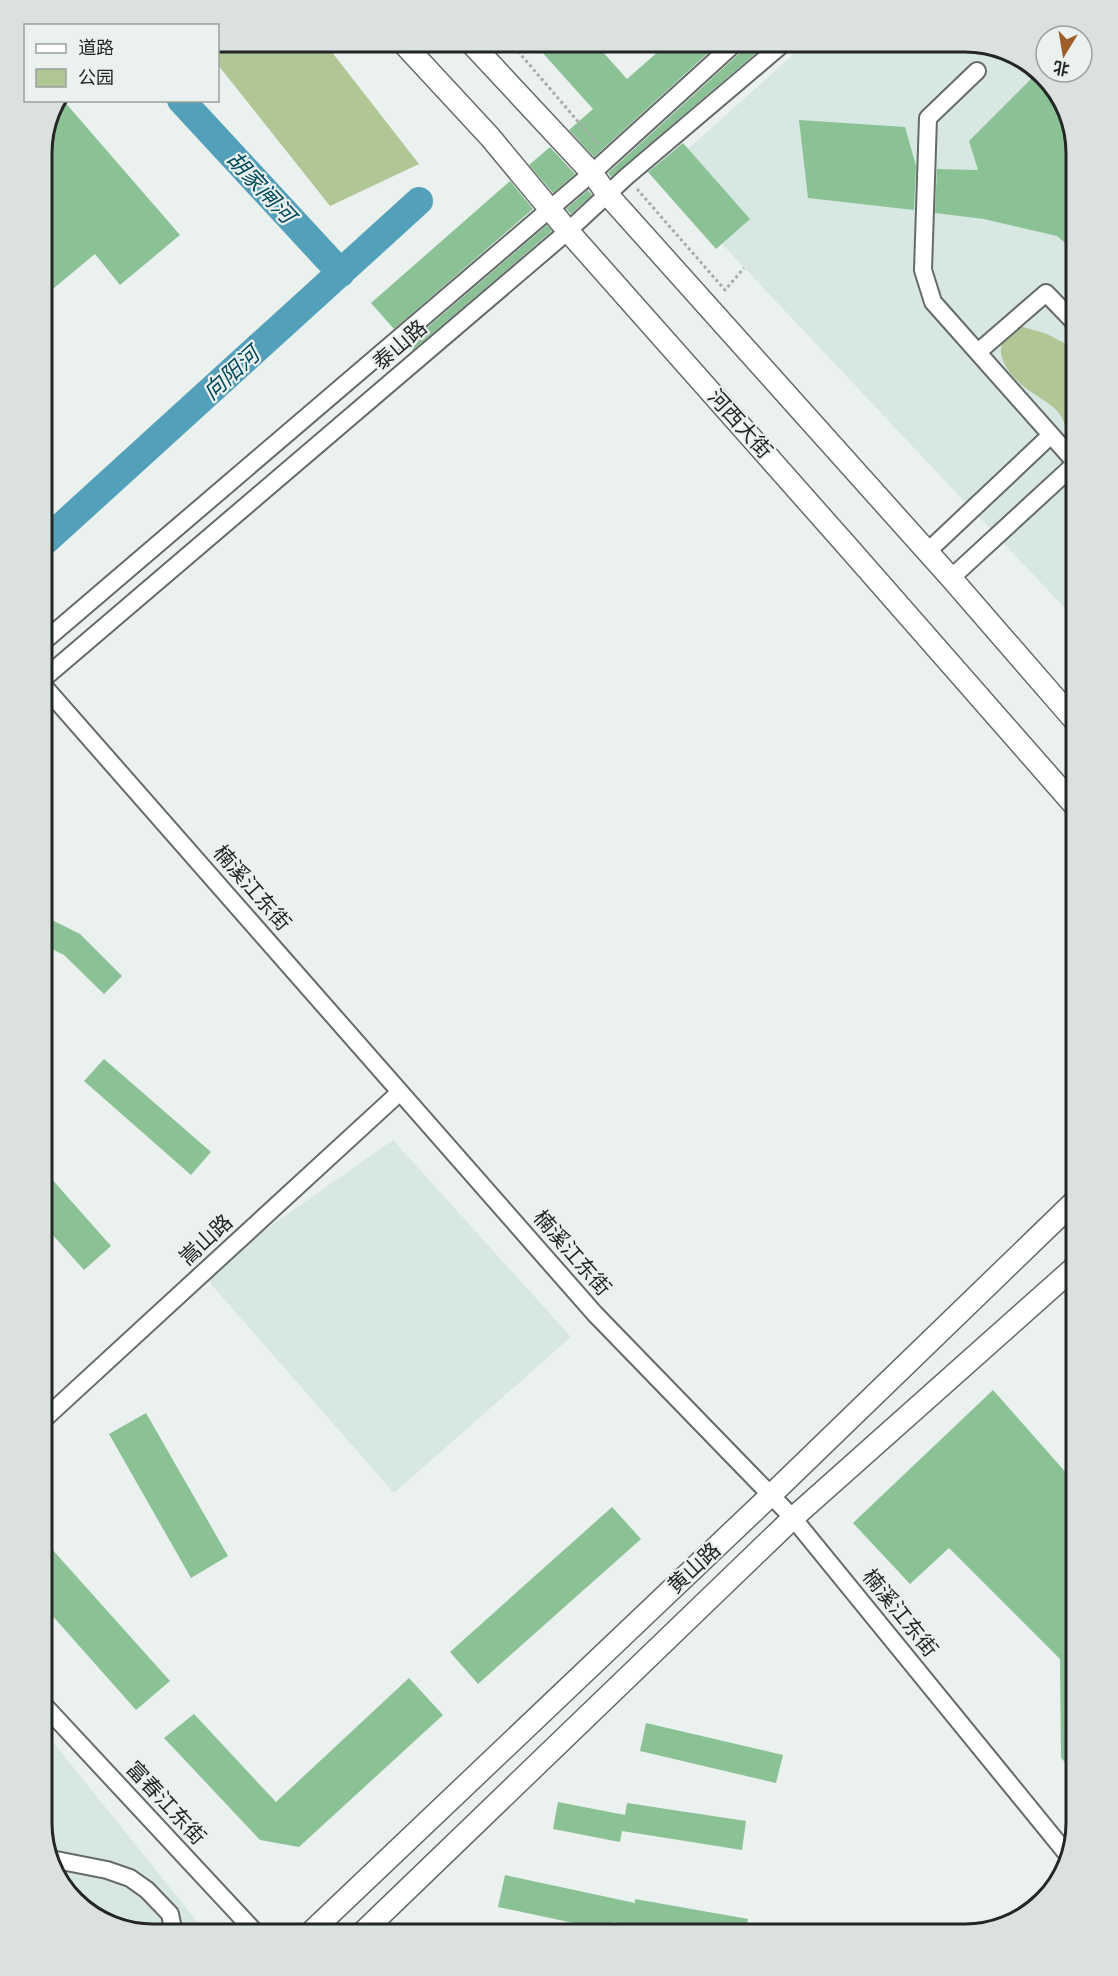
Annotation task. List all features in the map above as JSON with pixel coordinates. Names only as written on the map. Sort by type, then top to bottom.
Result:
[{"type":"main road","name":"河西大街","points":[[412,52],[490,137],[568,231],[1066,796]]},
{"type":"main road","points":[[480,52],[592,173],[607,194],[951,578],[1066,710]]},
{"type":"main road","name":"黄山路","points":[[320,1923],[771,1495],[1066,1210]]},
{"type":"main road","name":"黄山路","points":[[372,1923],[793,1518],[1066,1275]]},
{"type":"street","name":"泰山路","points":[[53,634],[592,173],[724,53]]},
{"type":"street","name":"泰山路","points":[[53,673],[772,53]]},
{"type":"street","points":[[977,72],[928,118],[922,270],[933,302],[1066,452]]},
{"type":"street","points":[[978,352],[1046,293],[1066,314]]},
{"type":"street","points":[[927,552],[1051,435]]},
{"type":"street","points":[[951,578],[1066,472]]},
{"type":"street","name":"楠溪江东街","points":[[53,694],[595,1314],[793,1518],[1062,1849]]},
{"type":"street","name":"嵩山路","points":[[52,1412],[400,1092]]},
{"type":"street","name":"富春江东街","points":[[52,1714],[247,1923]]},
{"type":"street","points":[[61,1862],[107,1870],[130,1878],[147,1890],[170,1914],[172,1923]]},
{"type":"shaded area","points":[[795,53],[984,54],[1009,63],[1031,78],[1055,109],[1062,128],[1066,154],[1066,609],[658,176]]},
{"type":"shaded area","points":[[393,1140],[571,1337],[394,1493],[202,1274]]},
{"type":"shaded area","points":[[52,1741],[198,1923],[134,1922],[109,1913],[78,1889],[63,1867],[54,1842]]},
{"type":"green space","points":[[219,52],[332,52],[419,164],[330,206],[219,66]]},
{"type":"green space","points":[[1020,326],[1047,334],[1066,344],[1066,437],[1063,420],[1059,413],[1010,373],[1001,352],[1006,336]]},
{"type":"building","points":[[542,52],[603,53],[627,79],[657,53],[708,53],[594,157],[569,130],[593,109]]},
{"type":"building","points":[[740,53],[756,53],[611,177],[608,173]]},
{"type":"building","points":[[1032,78],[1055,109],[1065,141],[1066,244],[1057,236],[984,219],[935,213],[937,169],[978,170],[969,141]]},
{"type":"building","points":[[66,104],[180,235],[120,285],[95,254],[53,289],[53,147],[56,128]]},
{"type":"building","points":[[799,120],[905,127],[916,166],[914,210],[808,198]]},
{"type":"building","points":[[683,143],[750,219],[716,249],[648,172]]},
{"type":"building","points":[[550,147],[575,174],[553,193],[529,165]]},
{"type":"building","points":[[510,181],[533,209],[394,329],[371,303]]},
{"type":"building","points":[[588,190],[592,195],[571,214],[566,209]]},
{"type":"building","points":[[547,225],[552,231],[413,350],[408,344]]},
{"type":"building","points":[[53,920],[80,934],[122,976],[104,994],[64,955],[53,949]]},
{"type":"building","points":[[104,1059],[211,1152],[191,1175],[84,1081]]},
{"type":"building","points":[[52,1180],[111,1246],[84,1270],[52,1235]]},
{"type":"building","points":[[993,1390],[1066,1473],[1066,1763],[1061,1758],[1060,1659],[949,1548],[910,1584],[853,1523]]},
{"type":"building","points":[[146,1413],[228,1556],[191,1578],[109,1434]]},
{"type":"building","points":[[612,1507],[641,1539],[478,1684],[450,1652]]},
{"type":"building","points":[[52,1549],[170,1681],[136,1710],[52,1615]]},
{"type":"building","points":[[409,1678],[443,1715],[299,1847],[260,1840],[164,1738],[194,1714],[276,1802]]},
{"type":"building","points":[[646,1723],[783,1755],[776,1783],[640,1751]]},
{"type":"building","points":[[558,1802],[625,1815],[627,1803],[746,1821],[742,1850],[622,1831],[620,1842],[553,1829]]},
{"type":"building","points":[[505,1875],[635,1903],[635,1899],[748,1919],[747,1924],[576,1924],[498,1907]]},
{"type":"waterway","name":"胡家闸河","points":[[183,102],[341,273]]},
{"type":"waterway","name":"向阳河","points":[[53,534],[419,201]]}]
